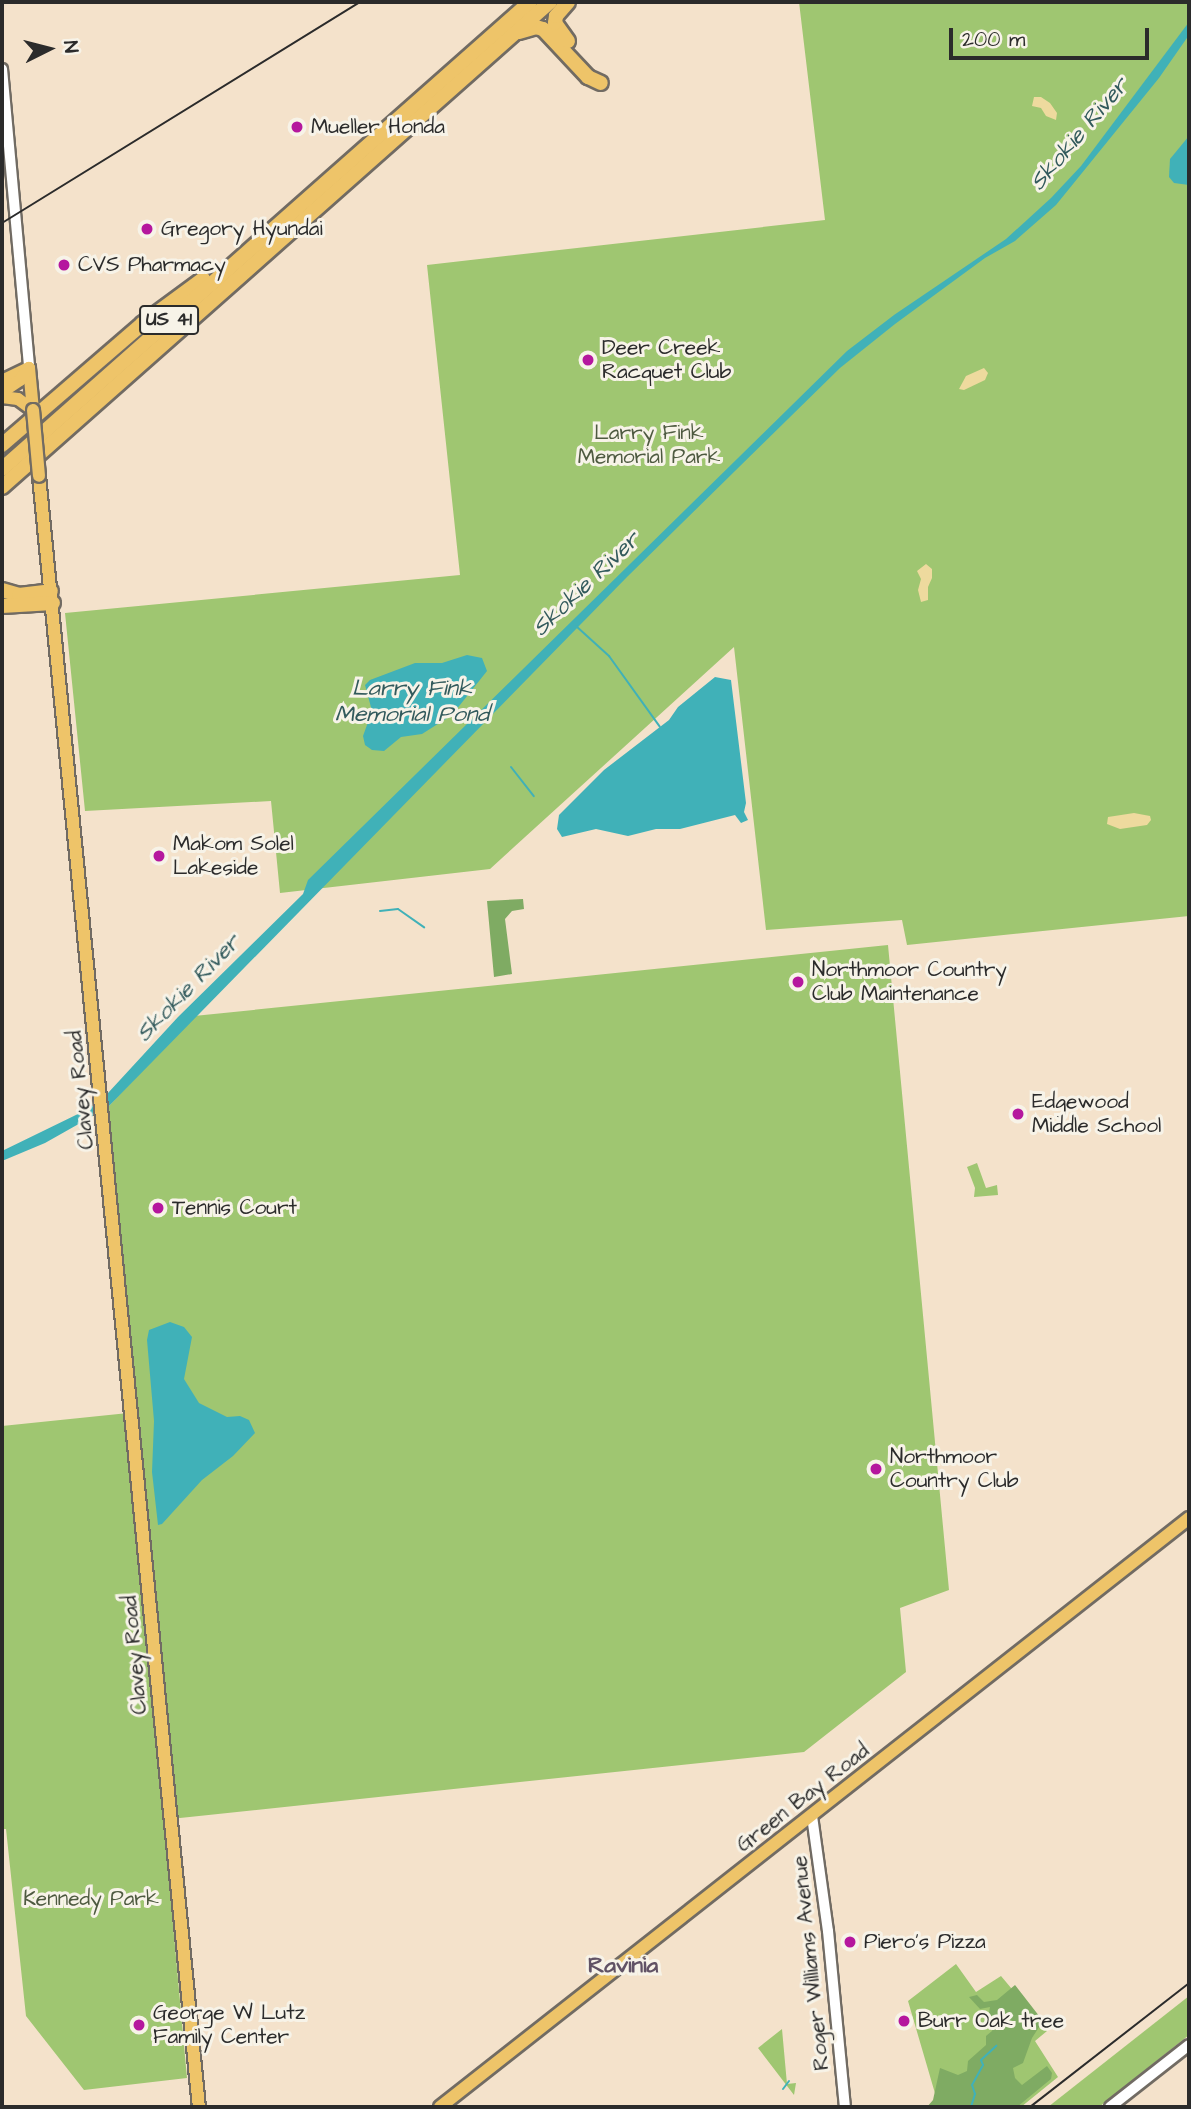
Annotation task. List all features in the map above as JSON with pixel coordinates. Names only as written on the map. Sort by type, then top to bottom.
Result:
[{"type":"highway","name":"US 41","points":[[2,469],[530,2]]},
{"type":"highway","name":"US 41","points":[[2,487],[550,2]]},
{"type":"highway","points":[[508,38],[526,29],[543,29],[588,77],[601,83],[595,70],[559,32],[555,23],[556,16],[568,2]]},
{"type":"highway","points":[[2,445],[142,324],[267,228],[283,219]]},
{"type":"highway","points":[[2,497],[98,408],[130,373]]},
{"type":"highway","points":[[2,590],[52,597]]},
{"type":"highway","points":[[2,606],[52,597]]},
{"type":"main road","points":[[2,381],[29,368]]},
{"type":"main road","points":[[2,394],[20,380],[29,368]]},
{"type":"main road","name":"Clavey Road","points":[[29,368],[199,2107]]},
{"type":"main road","points":[[2,394],[18,399],[33,411]]},
{"type":"main road","points":[[19,594],[38,584],[46,550]]},
{"type":"main road","name":"Green Bay Road","points":[[440,2107],[1189,1518]]},
{"type":"street","name":"Clavey Road","points":[[2,69],[29,368]]},
{"type":"street","name":"Roger Williams Avenue","points":[[812,1816],[828,1931],[845,2107]]},
{"type":"street","points":[[1110,2107],[1189,2045]]},
{"type":"green space","name":"Larry Fink Memorial Park","points":[[799,2],[1189,2],[1189,916],[907,945],[902,920],[766,930],[734,647],[490,869],[280,893],[271,801],[85,811],[65,613],[460,575],[427,265],[825,220]]},
{"type":"green space","points":[[523,899],[524,909],[512,911],[505,919],[512,974],[494,977],[487,901]]},
{"type":"green space","name":"Northmoor Country Club","points":[[888,945],[949,1590],[900,1608],[906,1672],[804,1752],[180,1818],[163,1814],[187,2078],[84,2090],[26,2016],[6,1829],[2,1829],[2,1426],[138,1412],[107,1108],[194,1016]]},
{"type":"green space","points":[[977,1163],[986,1188],[997,1185],[998,1195],[974,1197],[975,1188],[967,1167]]},
{"type":"green space","points":[[956,1964],[976,1992],[1001,1976],[1047,2031],[1035,2041],[1058,2077],[1021,2107],[939,2107],[908,2001]]},
{"type":"green space","points":[[1015,1985],[1043,2021],[1032,2038],[1023,2063],[1013,2068],[1015,2078],[1022,2085],[1047,2066],[1052,2073],[1051,2079],[1017,2107],[927,2107],[933,2100],[940,2068],[958,2075],[967,2071],[968,2061],[986,2045],[986,2036],[996,2022],[987,2023],[990,2007],[980,2009],[969,1997],[977,1995],[984,2002],[997,2000]]},
{"type":"green space","points":[[1189,1996],[1189,2035],[1099,2107],[1048,2107]]},
{"type":"green space","points":[[782,2029],[787,2084],[796,2083],[794,2095],[758,2048]]},
{"type":"sand","points":[[1034,97],[1041,97],[1050,103],[1057,113],[1056,120],[1046,116],[1041,108],[1032,106]]},
{"type":"sand","points":[[984,368],[988,373],[985,380],[964,390],[959,389],[966,376]]},
{"type":"sand","points":[[926,564],[932,569],[932,578],[928,587],[928,600],[921,602],[918,590],[921,579],[917,571]]},
{"type":"sand","points":[[1134,813],[1150,816],[1151,820],[1147,825],[1120,829],[1107,824],[1108,817]]},
{"type":"water","points":[[1189,22],[1189,35],[1159,78],[1056,205],[1015,241],[985,258],[840,368],[627,577],[107,1108],[45,1143],[2,1161],[2,1151],[80,1113],[108,1093],[178,1017],[303,894],[308,880],[847,351],[894,315],[1006,239],[1051,198],[1081,166]]},
{"type":"water","points":[[1189,136],[1189,185],[1174,183],[1169,177],[1170,159]]},
{"type":"water","name":"Larry Fink Memorial Pond","points":[[467,655],[482,658],[487,671],[452,715],[422,734],[401,737],[384,751],[372,750],[365,745],[363,736],[372,711],[365,685],[370,680],[415,663],[442,663]]},
{"type":"water","points":[[715,677],[731,680],[746,803],[744,812],[748,820],[741,823],[735,815],[680,829],[656,829],[628,836],[596,829],[562,837],[557,829],[559,815],[604,770],[669,720],[678,707]]},
{"type":"water","points":[[170,1322],[184,1327],[192,1337],[184,1379],[199,1403],[227,1417],[240,1416],[249,1420],[255,1433],[233,1456],[202,1480],[162,1524],[158,1525],[152,1472],[154,1421],[147,1340],[149,1330]]},
{"type":"waterway","name":"Skokie River","points":[[576,626],[609,656],[660,727]]},
{"type":"waterway","points":[[511,767],[534,796]]},
{"type":"waterway","points":[[380,911],[398,909],[424,927]]},
{"type":"waterway","points":[[971,2107],[975,2094],[972,2085],[983,2065],[981,2060],[996,2046]]},
{"type":"waterway","points":[[783,2089],[789,2081]]},
{"type":"railway","points":[[2,223],[360,2]]},
{"type":"railway","points":[[1030,2107],[1189,1983]]},
{"type":"place","name":"Mueller Honda","points":[[297,127]]},
{"type":"place","name":"Gregory Hyundai","points":[[147,229]]},
{"type":"place","name":"CVS Pharmacy","points":[[64,265]]},
{"type":"place","name":"Deer Creek Racquet Club","points":[[588,360]]},
{"type":"place","name":"Makom Solel Lakeside","points":[[159,856]]},
{"type":"place","name":"Northmoor Country Club Maintenance","points":[[798,982]]},
{"type":"place","name":"Edgewood Middle School","points":[[1018,1114]]},
{"type":"place","name":"Tennis Court","points":[[158,1208]]},
{"type":"place","name":"Northmoor Country Club","points":[[876,1469]]},
{"type":"place","name":"Piero's Pizza","points":[[850,1942]]},
{"type":"place","name":"Burr Oak tree","points":[[904,2021]]},
{"type":"place","name":"George W Lutz Family Center","points":[[139,2025]]},
{"type":"district","name":"Ravinia","points":[[623,1965]]},
{"type":"park label","name":"Kennedy Park","points":[[91,1899]]}]
